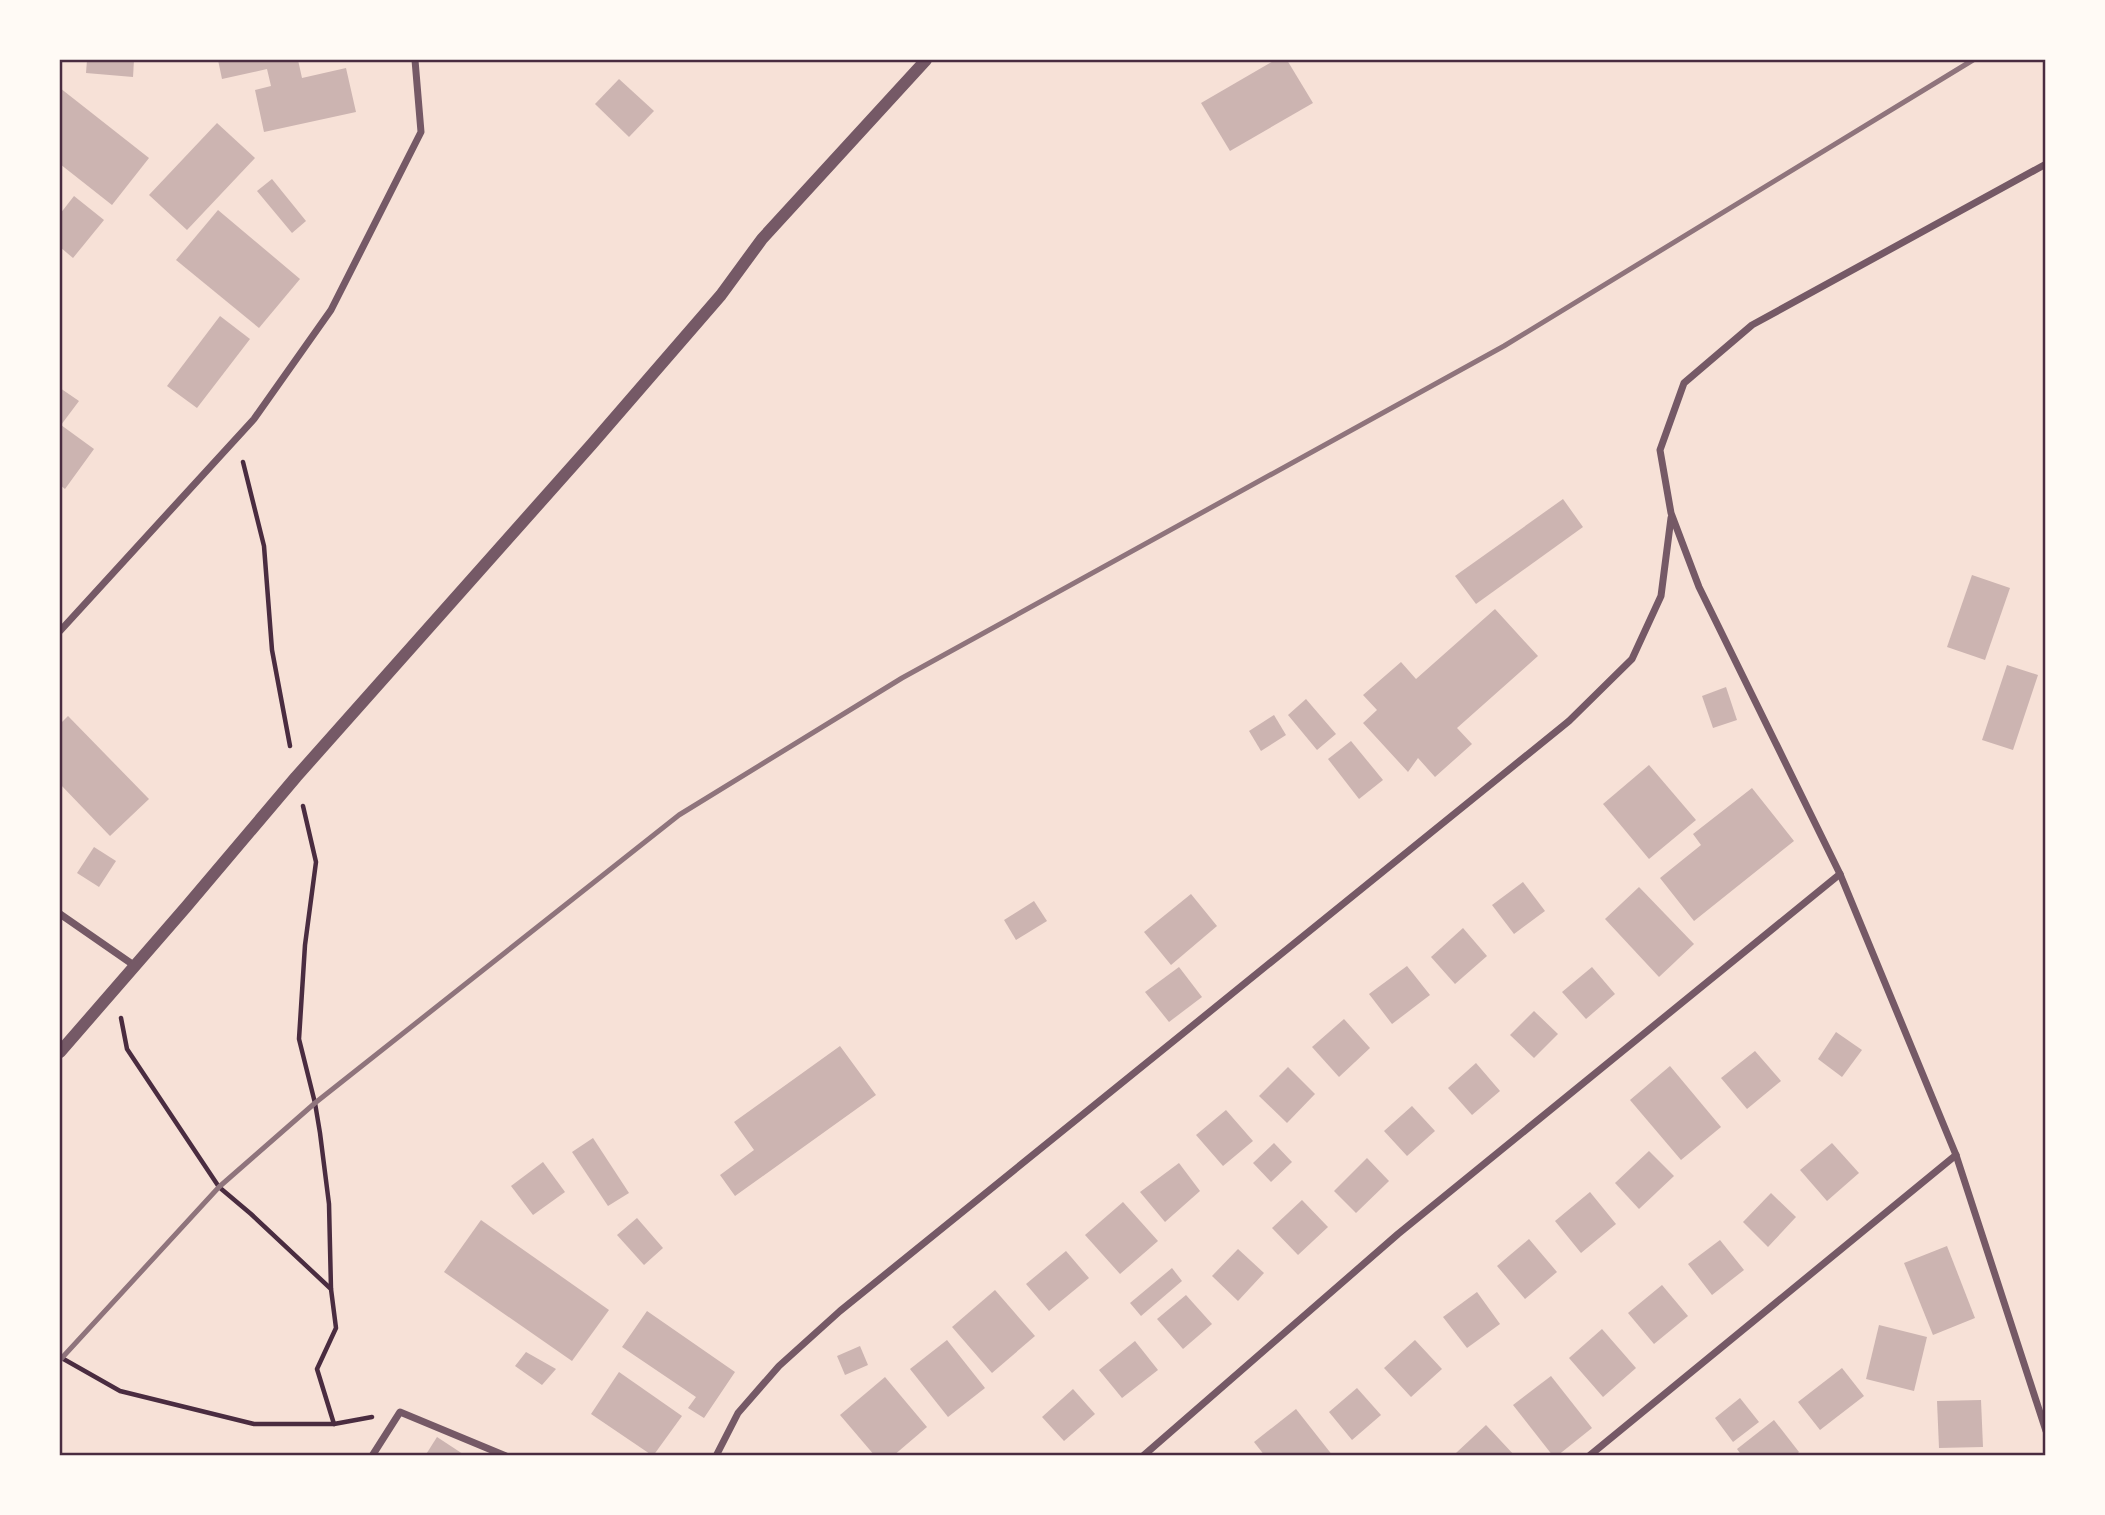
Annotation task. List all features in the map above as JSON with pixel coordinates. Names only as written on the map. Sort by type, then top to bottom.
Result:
[{"type":"street","points":[[60,631],[254,419],[331,310],[421,132],[415,60]]},
{"type":"street","points":[[60,1052],[296,777],[610,424],[721,295],[762,239],[926,60]]},
{"type":"street","points":[[2046,164],[1752,325],[1684,383],[1660,450],[1671,513],[1699,587],[1840,874],[1956,1155],[2046,1431]]},
{"type":"street","points":[[716,1455],[738,1413],[779,1366],[840,1311],[1569,722],[1632,659],[1661,596],[1671,513]]},
{"type":"street","points":[[1143,1455],[1398,1234],[1840,874]]},
{"type":"street","points":[[60,914],[135,966]]},
{"type":"street","points":[[1589,1455],[1956,1155]]},
{"type":"street","points":[[372,1455],[400,1412],[506,1455]]},
{"type":"path","points":[[237,438],[264,546],[272,650],[296,777],[316,862],[305,945],[299,1039],[315,1102],[329,1204],[331,1289],[336,1328],[317,1368],[334,1424]]},
{"type":"path","points":[[115,990],[127,1049],[219,1187],[331,1289]]},
{"type":"path","points":[[60,1357],[120,1391],[254,1424],[334,1424],[400,1412]]},
{"type":"building","points":[[87,60],[134,60],[133,77],[86,73]]},
{"type":"building","points":[[218,60],[298,60],[302,78],[346,68],[356,112],[264,132],[255,90],[271,86],[267,69],[222,79]]},
{"type":"building","points":[[1275,60],[1287,60],[1313,103],[1230,151],[1201,103]]},
{"type":"building","points":[[619,79],[654,111],[629,137],[595,104]]},
{"type":"building","points":[[60,88],[149,158],[112,205],[60,164]]},
{"type":"building","points":[[217,123],[255,158],[187,230],[149,195]]},
{"type":"building","points":[[272,179],[306,221],[292,233],[257,191]]},
{"type":"building","points":[[74,196],[104,220],[73,258],[60,247],[60,214]]},
{"type":"building","points":[[218,210],[300,279],[259,328],[176,260]]},
{"type":"building","points":[[220,316],[250,339],[197,408],[167,386]]},
{"type":"building","points":[[60,388],[79,401],[61,425],[94,449],[65,489],[60,485]]},
{"type":"building","points":[[1563,499],[1583,527],[1476,604],[1455,576]]},
{"type":"building","points":[[1972,575],[2010,588],[1985,660],[1947,647]]},
{"type":"building","points":[[1495,609],[1538,656],[1457,728],[1472,744],[1435,777],[1418,758],[1408,772],[1363,723],[1377,710],[1363,695],[1401,662],[1416,679]]},
{"type":"building","points":[[2007,665],[2038,675],[2013,750],[1982,740]]},
{"type":"building","points":[[1726,687],[1737,720],[1713,728],[1702,696]]},
{"type":"building","points":[[1306,699],[1336,734],[1317,750],[1288,715]]},
{"type":"building","points":[[1274,715],[1286,735],[1261,751],[1249,731]]},
{"type":"building","points":[[68,716],[149,799],[110,836],[60,784],[60,724]]},
{"type":"building","points":[[1351,741],[1383,780],[1359,799],[1328,759]]},
{"type":"building","points":[[1649,765],[1696,820],[1649,859],[1603,804]]},
{"type":"building","points":[[1752,788],[1794,841],[1694,921],[1660,878],[1701,845],[1693,834]]},
{"type":"building","points":[[94,847],[116,861],[99,887],[77,873]]},
{"type":"building","points":[[1523,882],[1545,911],[1514,934],[1492,905]]},
{"type":"building","points":[[1639,887],[1694,944],[1659,977],[1605,919]]},
{"type":"building","points":[[1191,894],[1217,926],[1171,965],[1144,932]]},
{"type":"building","points":[[1034,901],[1047,921],[1016,940],[1004,920]]},
{"type":"building","points":[[1463,928],[1487,956],[1455,984],[1431,957]]},
{"type":"building","points":[[1407,966],[1430,995],[1392,1024],[1369,994]]},
{"type":"building","points":[[1179,967],[1202,997],[1169,1022],[1145,992]]},
{"type":"building","points":[[1592,967],[1615,994],[1586,1019],[1562,992]]},
{"type":"building","points":[[1534,1011],[1558,1034],[1534,1058],[1510,1035]]},
{"type":"building","points":[[1344,1019],[1370,1048],[1339,1077],[1312,1047]]},
{"type":"building","points":[[1836,1032],[1862,1050],[1842,1077],[1818,1059]]},
{"type":"building","points":[[840,1046],[876,1095],[735,1196],[720,1175],[754,1150],[734,1122]]},
{"type":"building","points":[[1755,1051],[1781,1081],[1747,1109],[1721,1078]]},
{"type":"building","points":[[1476,1063],[1500,1091],[1472,1115],[1448,1088]]},
{"type":"building","points":[[1670,1066],[1721,1127],[1681,1160],[1630,1100]]},
{"type":"building","points":[[1288,1067],[1315,1094],[1287,1123],[1259,1096]]},
{"type":"building","points":[[1412,1106],[1435,1131],[1407,1156],[1384,1131]]},
{"type":"building","points":[[1226,1110],[1253,1141],[1223,1166],[1196,1135]]},
{"type":"building","points":[[593,1138],[629,1193],[608,1206],[572,1152]]},
{"type":"building","points":[[1274,1143],[1292,1162],[1271,1182],[1253,1163]]},
{"type":"building","points":[[1832,1143],[1859,1173],[1827,1201],[1800,1170]]},
{"type":"building","points":[[1649,1151],[1674,1176],[1639,1209],[1615,1183]]},
{"type":"building","points":[[1367,1158],[1389,1181],[1356,1213],[1334,1191]]},
{"type":"building","points":[[543,1162],[565,1192],[533,1215],[511,1186]]},
{"type":"building","points":[[1179,1163],[1200,1191],[1165,1222],[1140,1192]]},
{"type":"building","points":[[1590,1192],[1616,1224],[1581,1253],[1555,1221]]},
{"type":"building","points":[[1771,1193],[1796,1217],[1768,1247],[1743,1222]]},
{"type":"building","points":[[1302,1200],[1328,1227],[1298,1255],[1272,1228]]},
{"type":"building","points":[[1123,1202],[1158,1241],[1120,1274],[1085,1235]]},
{"type":"building","points":[[637,1218],[663,1248],[644,1265],[617,1235]]},
{"type":"building","points":[[481,1220],[609,1310],[572,1361],[444,1272]]},
{"type":"building","points":[[1529,1239],[1557,1272],[1525,1299],[1497,1266]]},
{"type":"building","points":[[1720,1240],[1744,1270],[1712,1295],[1688,1264]]},
{"type":"building","points":[[1947,1246],[1975,1318],[1933,1335],[1904,1263]]},
{"type":"building","points":[[1238,1249],[1264,1273],[1238,1301],[1212,1276]]},
{"type":"building","points":[[1066,1251],[1089,1278],[1049,1311],[1026,1284]]},
{"type":"building","points":[[1172,1268],[1182,1281],[1141,1316],[1130,1303]]},
{"type":"building","points":[[1662,1285],[1688,1316],[1654,1344],[1628,1313]]},
{"type":"building","points":[[995,1290],[1035,1336],[992,1373],[952,1327]]},
{"type":"building","points":[[1477,1292],[1500,1324],[1467,1348],[1443,1317]]},
{"type":"building","points":[[1186,1295],[1212,1324],[1183,1349],[1157,1319]]},
{"type":"building","points":[[647,1311],[735,1372],[704,1418],[688,1408],[696,1397],[622,1347]]},
{"type":"building","points":[[1879,1325],[1927,1337],[1914,1391],[1866,1379]]},
{"type":"building","points":[[1602,1329],[1636,1368],[1603,1397],[1569,1358]]},
{"type":"building","points":[[947,1340],[985,1388],[948,1417],[910,1369]]},
{"type":"building","points":[[1415,1340],[1442,1369],[1411,1397],[1384,1368]]},
{"type":"building","points":[[1135,1341],[1158,1370],[1122,1398],[1099,1370]]},
{"type":"building","points":[[860,1346],[868,1365],[845,1375],[837,1356]]},
{"type":"building","points":[[526,1352],[556,1369],[542,1385],[515,1366]]},
{"type":"building","points":[[1842,1368],[1864,1396],[1820,1430],[1798,1402]]},
{"type":"building","points":[[619,1372],[682,1416],[653,1456],[591,1414]]},
{"type":"building","points":[[1551,1376],[1592,1428],[1557,1456],[1553,1456],[1513,1405]]},
{"type":"building","points":[[885,1377],[927,1427],[893,1456],[875,1456],[840,1415]]},
{"type":"building","points":[[1357,1388],[1381,1415],[1352,1440],[1329,1412]]},
{"type":"building","points":[[1073,1389],[1095,1414],[1064,1441],[1042,1417]]},
{"type":"building","points":[[1740,1398],[1759,1422],[1733,1442],[1715,1418]]},
{"type":"building","points":[[1981,1400],[1983,1447],[1939,1448],[1937,1401]]},
{"type":"building","points":[[1296,1409],[1333,1456],[1265,1456],[1254,1442]]},
{"type":"building","points":[[1774,1420],[1799,1452],[1795,1456],[1742,1456],[1737,1449]]},
{"type":"building","points":[[1486,1425],[1515,1456],[1458,1456],[1456,1453]]},
{"type":"building","points":[[437,1437],[466,1456],[425,1456]]},
{"type":"railway","points":[[60,1360],[219,1187],[315,1103],[679,815],[902,678],[1504,346],[1973,60]]}]
